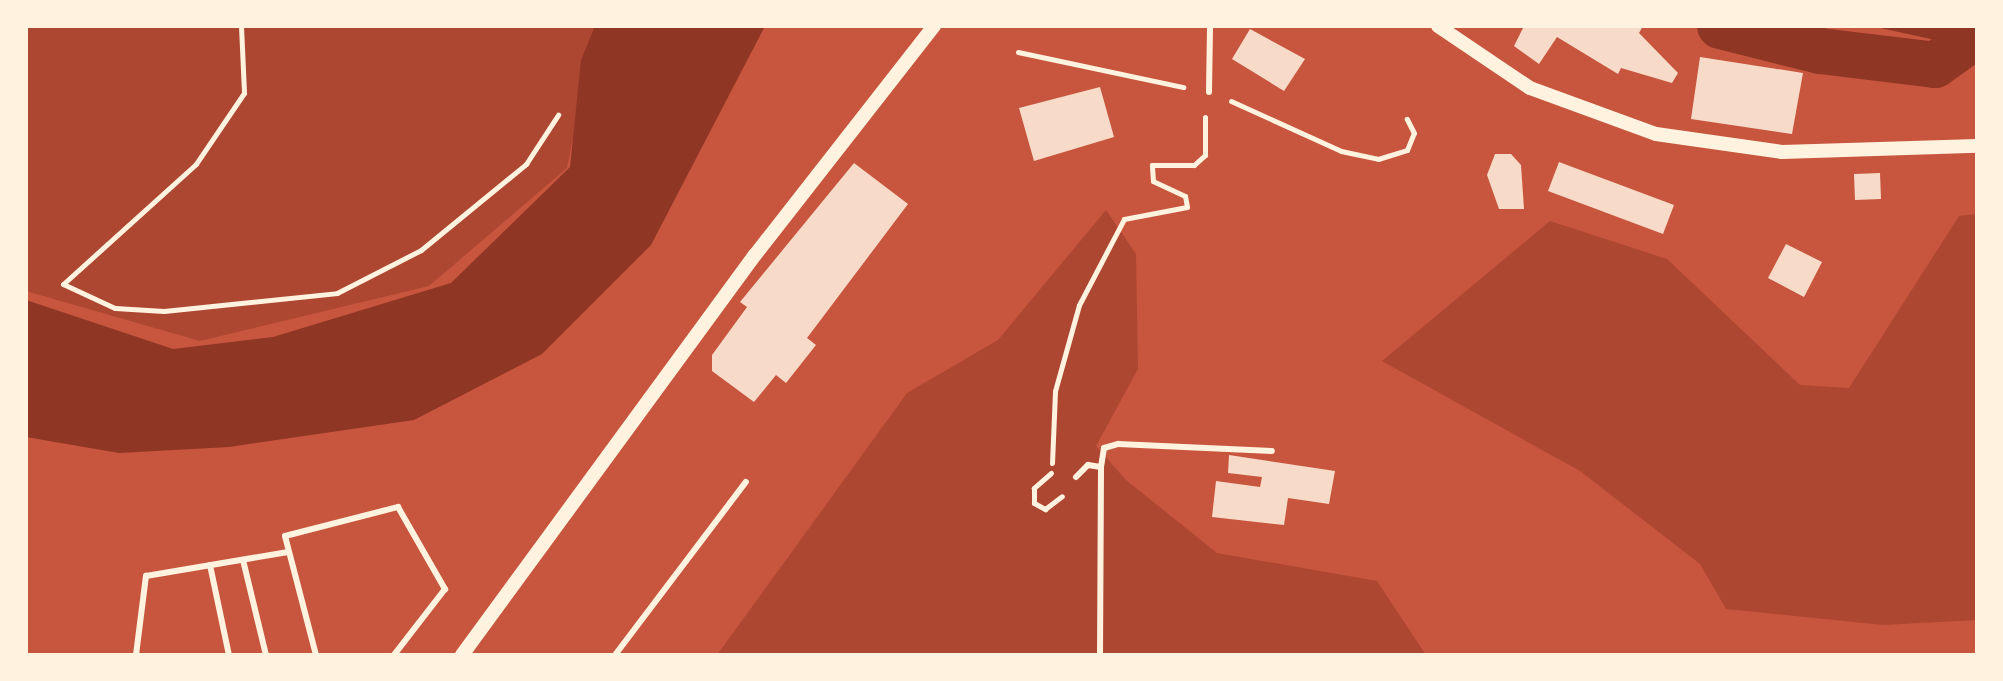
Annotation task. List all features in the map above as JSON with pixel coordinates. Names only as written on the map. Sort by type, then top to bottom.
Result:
[{"type":"street","points":[[462,655],[755,255],[934,26]]},
{"type":"street","points":[[1438,26],[1530,88],[1656,134],[1782,152],[1977,146]]},
{"type":"lane","points":[[1209,92],[1210,26]]},
{"type":"lane","points":[[1100,655],[1101,467],[1104,448],[1118,444],[1272,451]]},
{"type":"lane","points":[[1076,477],[1088,465],[1101,467]]},
{"type":"lane","points":[[615,655],[746,482]]},
{"type":"lane","points":[[316,655],[285,536],[398,507],[445,589],[394,655]]},
{"type":"lane","points":[[136,655],[146,576],[288,552]]},
{"type":"lane","points":[[243,560],[266,655]]},
{"type":"lane","points":[[210,565],[229,655]]},
{"type":"path","points":[[241,26],[244,93],[204,152],[63,284],[115,308],[164,311],[337,293],[421,250],[526,164],[558,115]]},
{"type":"path","points":[[1018,52],[1209,92],[1341,151],[1378,159],[1407,150],[1414,133],[1407,119]]},
{"type":"path","points":[[1063,495],[1045,509],[1034,503],[1034,488],[1051,472],[1055,391],[1079,305],[1124,219],[1187,207],[1185,196],[1153,181],[1152,165],[1194,165],[1205,155],[1209,92]]},
{"type":"shaded area","points":[[26,26],[595,26],[567,168],[429,286],[200,341],[26,291]]},
{"type":"shaded area","points":[[595,26],[765,26],[651,245],[542,354],[414,420],[229,447],[119,453],[26,437],[26,300],[173,349],[273,337],[451,283],[570,167],[581,60]]},
{"type":"shaded area","points":[[1871,26],[1977,26],[1977,49]]},
{"type":"shaded area","points":[[1106,210],[1136,254],[1138,369],[1096,446],[1126,480],[1217,553],[1377,581],[1426,655],[717,655],[907,393],[998,340]]},
{"type":"shaded area","points":[[1977,214],[1977,620],[1883,625],[1726,609],[1700,564],[1580,471],[1382,361],[1550,221],[1667,259],[1800,385],[1849,388],[1959,216]]},
{"type":"building","points":[[1524,26],[1643,26],[1639,33],[1678,73],[1672,83],[1621,68],[1618,74],[1557,37],[1539,64],[1514,46]]},
{"type":"building","points":[[1250,29],[1305,59],[1284,91],[1232,59]]},
{"type":"building","points":[[1700,57],[1803,73],[1792,134],[1691,119]]},
{"type":"building","points":[[1100,87],[1114,137],[1034,161],[1019,108]]},
{"type":"building","points":[[1495,154],[1511,154],[1521,165],[1524,209],[1499,209],[1487,175]]},
{"type":"building","points":[[1559,162],[1674,205],[1663,234],[1548,191]]},
{"type":"building","points":[[854,163],[908,204],[807,338],[816,345],[786,383],[776,375],[754,402],[712,371],[712,355],[747,307],[740,302]]},
{"type":"building","points":[[1880,173],[1881,199],[1855,200],[1854,174]]},
{"type":"building","points":[[1786,244],[1822,262],[1804,297],[1768,278]]},
{"type":"building","points":[[1229,455],[1335,471],[1329,504],[1288,498],[1284,525],[1212,517],[1216,481],[1260,487],[1262,477],[1228,473]]},
{"type":"waterway","points":[[1720,26],[1820,51],[1935,65],[1977,35]]}]
